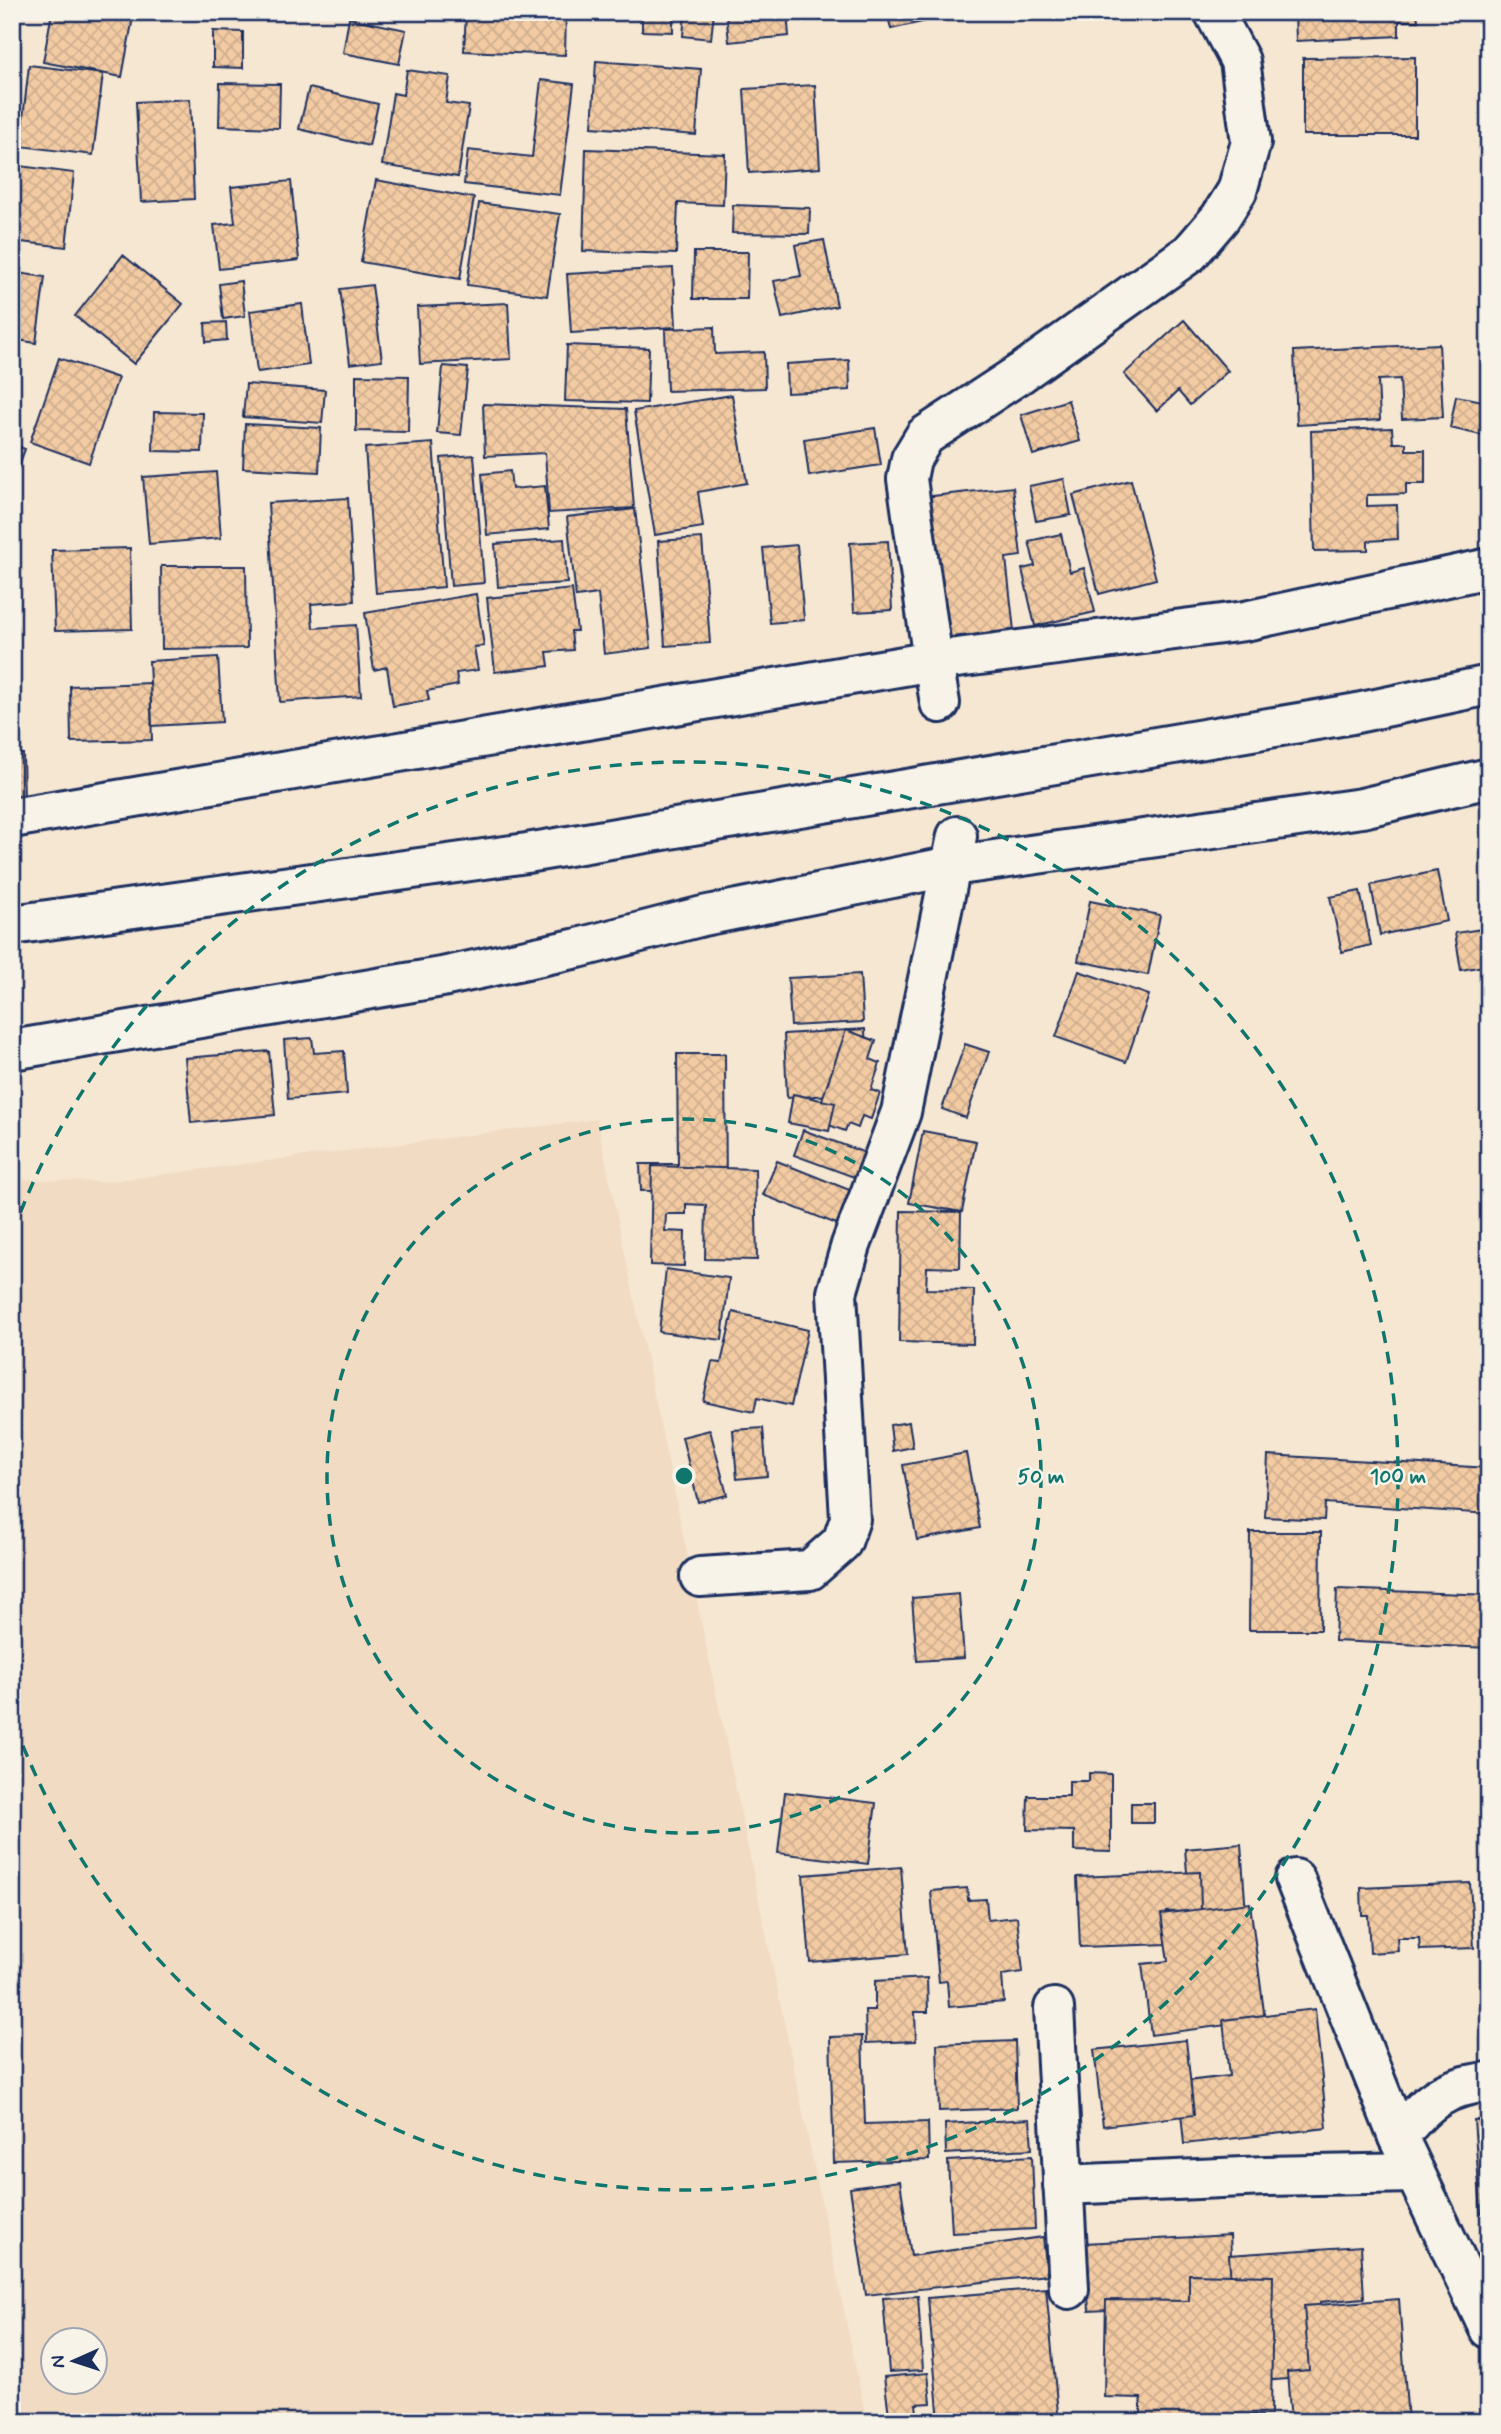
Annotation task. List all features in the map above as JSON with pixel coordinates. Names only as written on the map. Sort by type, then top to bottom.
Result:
[{"type":"main road","points":[[940,703],[907,479],[911,459],[925,436],[1021,373],[1191,253],[1220,218],[1237,191],[1251,142],[1240,61],[1213,12]]},
{"type":"main road","points":[[12,818],[933,661],[1245,621],[1489,568]]},
{"type":"main road","points":[[12,925],[527,853],[1352,714],[1489,685]]},
{"type":"main road","points":[[12,1050],[442,977],[578,948],[955,851],[1362,808],[1489,778]]},
{"type":"main road","points":[[700,1577],[810,1570],[842,1542],[850,1519],[837,1293],[855,1233],[901,1112],[955,851]]},
{"type":"main road","points":[[1295,1879],[1398,2137],[1489,2329]]},
{"type":"main road","points":[[1054,2008],[1069,2289]]},
{"type":"main road","points":[[1398,2137],[1418,2112],[1444,2091],[1489,2082]]},
{"type":"main road","points":[[1063,2185],[1415,2173]]},
{"type":"shaded area","points":[[597,1119],[867,2422],[12,2422],[12,1179],[104,1182]]},
{"type":"building","points":[[52,12],[134,12],[122,77],[43,62]]},
{"type":"building","points":[[466,12],[566,12],[565,55],[464,51]]},
{"type":"building","points":[[642,12],[673,12],[673,32],[642,31]]},
{"type":"building","points":[[685,12],[714,12],[711,39],[683,36]]},
{"type":"building","points":[[726,12],[787,12],[789,36],[729,42]]},
{"type":"building","points":[[887,12],[929,12],[931,20],[891,29]]},
{"type":"building","points":[[1295,12],[1417,12],[1418,21],[1399,21],[1399,36],[1296,41]]},
{"type":"building","points":[[349,18],[406,30],[399,64],[343,53]]},
{"type":"building","points":[[213,31],[243,32],[243,68],[213,67]]},
{"type":"building","points":[[1415,57],[1415,135],[1303,135],[1303,58]]},
{"type":"building","points":[[596,61],[701,69],[696,135],[592,127]]},
{"type":"building","points":[[29,65],[103,74],[93,155],[20,146]]},
{"type":"building","points":[[407,70],[450,76],[446,103],[469,106],[458,177],[382,165],[393,93],[403,95]]},
{"type":"building","points":[[541,80],[574,84],[560,195],[464,184],[468,150],[532,157]]},
{"type":"building","points":[[220,83],[280,84],[279,128],[219,126]]},
{"type":"building","points":[[815,85],[820,168],[749,173],[744,89]]},
{"type":"building","points":[[309,88],[378,104],[369,146],[299,129]]},
{"type":"building","points":[[190,99],[194,199],[141,202],[136,102]]},
{"type":"building","points":[[586,149],[725,154],[723,205],[678,203],[676,254],[583,251]]},
{"type":"building","points":[[12,165],[74,173],[66,247],[12,241]]},
{"type":"building","points":[[376,180],[474,198],[460,279],[361,262]]},
{"type":"building","points":[[291,181],[299,260],[219,269],[214,225],[235,223],[231,187]]},
{"type":"building","points":[[479,203],[560,214],[547,296],[467,285]]},
{"type":"building","points":[[733,205],[810,208],[809,234],[732,233]]},
{"type":"building","points":[[824,240],[837,306],[782,318],[774,281],[801,276],[795,245]]},
{"type":"building","points":[[694,252],[748,252],[747,299],[693,299]]},
{"type":"building","points":[[123,255],[183,304],[134,364],[75,316]]},
{"type":"building","points":[[673,268],[676,327],[571,333],[567,274]]},
{"type":"building","points":[[12,272],[45,277],[36,343],[12,339]]},
{"type":"building","points":[[241,281],[245,316],[223,319],[219,284]]},
{"type":"building","points":[[372,285],[382,360],[350,364],[340,289]]},
{"type":"building","points":[[508,303],[511,359],[420,364],[417,307]]},
{"type":"building","points":[[302,304],[309,365],[257,372],[250,311]]},
{"type":"building","points":[[1184,320],[1228,371],[1190,405],[1178,391],[1157,411],[1124,374]]},
{"type":"building","points":[[226,322],[227,340],[206,342],[205,323]]},
{"type":"building","points":[[714,327],[715,354],[764,352],[765,388],[667,391],[665,329]]},
{"type":"building","points":[[1439,344],[1443,417],[1402,419],[1400,379],[1378,380],[1380,420],[1297,425],[1294,351]]},
{"type":"building","points":[[567,345],[649,348],[647,403],[565,401]]},
{"type":"building","points":[[59,358],[118,378],[89,463],[30,442]]},
{"type":"building","points":[[849,360],[850,390],[787,393],[786,364]]},
{"type":"building","points":[[443,366],[468,368],[461,435],[437,433]]},
{"type":"building","points":[[356,375],[409,376],[408,432],[356,431]]},
{"type":"building","points":[[246,384],[325,390],[322,423],[243,417]]},
{"type":"building","points":[[732,395],[747,483],[698,492],[703,527],[655,535],[634,411]]},
{"type":"building","points":[[1456,396],[1489,402],[1489,437],[1450,428]]},
{"type":"building","points":[[1068,400],[1080,441],[1033,455],[1021,415]]},
{"type":"building","points":[[483,404],[626,409],[634,508],[549,513],[545,453],[485,456]]},
{"type":"building","points":[[154,412],[203,413],[202,452],[153,451]]},
{"type":"building","points":[[245,424],[321,428],[319,472],[243,468]]},
{"type":"building","points":[[875,428],[881,465],[809,476],[804,439]]},
{"type":"building","points":[[1392,428],[1393,443],[1406,443],[1406,450],[1425,450],[1425,484],[1406,484],[1406,494],[1367,495],[1367,506],[1397,505],[1398,539],[1368,541],[1368,550],[1314,551],[1311,431]]},
{"type":"building","points":[[433,443],[444,587],[376,593],[365,448]]},
{"type":"building","points":[[12,444],[25,449],[12,485]]},
{"type":"building","points":[[474,455],[484,583],[451,586],[441,458]]},
{"type":"building","points":[[510,471],[512,489],[545,486],[549,529],[487,535],[482,474]]},
{"type":"building","points":[[216,472],[221,538],[149,544],[143,477]]},
{"type":"building","points":[[1064,479],[1071,515],[1036,521],[1029,486]]},
{"type":"building","points":[[1131,480],[1156,579],[1099,594],[1073,495]]},
{"type":"building","points":[[1013,487],[1021,556],[1006,558],[1014,631],[940,638],[924,497]]},
{"type":"building","points":[[348,498],[354,601],[311,604],[313,628],[356,625],[361,696],[280,702],[268,503]]},
{"type":"building","points":[[635,509],[651,648],[604,654],[598,594],[576,597],[567,517]]},
{"type":"building","points":[[1061,534],[1070,572],[1084,568],[1095,612],[1035,626],[1022,569],[1035,566],[1029,541]]},
{"type":"building","points":[[702,538],[710,643],[665,646],[658,541]]},
{"type":"building","points":[[564,539],[567,583],[498,587],[495,544]]},
{"type":"building","points":[[888,541],[892,610],[854,612],[850,543]]},
{"type":"building","points":[[797,545],[804,620],[770,623],[763,548]]},
{"type":"building","points":[[130,548],[132,629],[55,631],[52,550]]},
{"type":"building","points":[[161,566],[246,566],[247,648],[162,649]]},
{"type":"building","points":[[572,589],[577,631],[571,631],[573,650],[547,652],[549,666],[495,672],[487,598]]},
{"type":"building","points":[[476,594],[484,646],[474,647],[478,670],[456,673],[458,685],[427,691],[429,700],[393,706],[387,667],[374,670],[365,613]]},
{"type":"building","points":[[218,657],[222,722],[152,726],[149,661]]},
{"type":"building","points":[[150,683],[152,740],[71,742],[70,686]]},
{"type":"building","points":[[12,754],[23,754],[24,803],[12,803]]},
{"type":"building","points":[[1437,871],[1447,921],[1380,935],[1371,885]]},
{"type":"building","points":[[1360,891],[1371,945],[1342,952],[1330,897]]},
{"type":"building","points":[[1090,901],[1160,915],[1148,975],[1078,961]]},
{"type":"building","points":[[1489,928],[1489,965],[1461,970],[1455,933]]},
{"type":"building","points":[[1079,971],[1149,995],[1126,1062],[1056,1037]]},
{"type":"building","points":[[860,974],[863,1022],[791,1026],[788,978]]},
{"type":"building","points":[[865,1029],[866,1057],[856,1058],[859,1093],[787,1098],[784,1034]]},
{"type":"building","points":[[846,1030],[876,1041],[870,1059],[880,1063],[871,1090],[880,1093],[871,1119],[862,1116],[858,1128],[848,1124],[845,1131],[815,1120]]},
{"type":"building","points":[[312,1038],[314,1053],[344,1051],[347,1094],[288,1099],[284,1040]]},
{"type":"building","points":[[965,1044],[989,1052],[966,1118],[942,1109]]},
{"type":"building","points":[[269,1051],[275,1115],[191,1123],[185,1058]]},
{"type":"building","points":[[677,1054],[725,1054],[726,1190],[641,1191],[640,1164],[678,1164]]},
{"type":"building","points":[[793,1094],[835,1103],[829,1131],[788,1123]]},
{"type":"building","points":[[803,1130],[871,1155],[862,1180],[794,1155]]},
{"type":"building","points":[[923,1131],[976,1141],[962,1212],[909,1203]]},
{"type":"building","points":[[777,1161],[852,1191],[839,1225],[763,1195]]},
{"type":"building","points":[[652,1166],[755,1169],[757,1260],[705,1259],[706,1205],[686,1204],[686,1214],[666,1214],[665,1231],[685,1232],[684,1266],[650,1265]]},
{"type":"building","points":[[901,1211],[961,1212],[960,1268],[927,1267],[926,1289],[974,1290],[973,1344],[899,1342]]},
{"type":"building","points":[[666,1269],[729,1278],[722,1340],[659,1332]]},
{"type":"building","points":[[733,1312],[808,1330],[791,1406],[757,1398],[754,1412],[703,1401],[712,1362],[721,1363]]},
{"type":"building","points":[[909,1422],[913,1447],[893,1451],[890,1425]]},
{"type":"building","points":[[763,1428],[767,1476],[737,1479],[733,1430]]},
{"type":"building","points":[[710,1430],[727,1495],[698,1502],[682,1437]]},
{"type":"building","points":[[966,1453],[980,1528],[917,1540],[903,1465]]},
{"type":"building","points":[[1268,1455],[1489,1468],[1489,1514],[1325,1503],[1324,1520],[1265,1517]]},
{"type":"building","points":[[1250,1532],[1321,1532],[1320,1630],[1249,1630]]},
{"type":"building","points":[[1337,1589],[1489,1595],[1489,1648],[1335,1641]]},
{"type":"building","points":[[959,1594],[964,1658],[917,1661],[912,1598]]},
{"type":"building","points":[[1089,1773],[1111,1774],[1111,1852],[1074,1851],[1074,1831],[1027,1830],[1028,1796],[1069,1796],[1069,1781],[1089,1781]]},
{"type":"building","points":[[785,1792],[876,1803],[868,1864],[778,1853]]},
{"type":"building","points":[[1131,1803],[1154,1803],[1154,1823],[1131,1823]]},
{"type":"building","points":[[1241,1844],[1246,1914],[1191,1919],[1185,1849]]},
{"type":"building","points":[[901,1867],[908,1954],[810,1962],[803,1875]]},
{"type":"building","points":[[1200,1872],[1201,1911],[1166,1912],[1168,1944],[1080,1947],[1077,1877]]},
{"type":"building","points":[[1470,1883],[1474,1948],[1420,1950],[1419,1938],[1397,1938],[1398,1951],[1370,1953],[1368,1915],[1362,1915],[1361,1888]]},
{"type":"building","points":[[967,1888],[968,1900],[986,1899],[988,1920],[1017,1917],[1023,1972],[1002,1975],[1004,2002],[949,2007],[947,1981],[939,1982],[931,1891]]},
{"type":"building","points":[[1250,1903],[1265,2020],[1151,2035],[1142,1964],[1168,1961],[1161,1914]]},
{"type":"building","points":[[927,1978],[928,2012],[915,2012],[916,2041],[866,2043],[865,2010],[875,2010],[875,1981]]},
{"type":"building","points":[[1315,2009],[1327,2128],[1184,2144],[1178,2082],[1229,2076],[1223,2020]]},
{"type":"building","points":[[862,2036],[865,2124],[928,2122],[929,2160],[834,2163],[830,2037]]},
{"type":"building","points":[[1186,2040],[1194,2115],[1103,2126],[1094,2050]]},
{"type":"building","points":[[1015,2041],[1017,2108],[939,2111],[937,2044]]},
{"type":"building","points":[[1030,2119],[1032,2149],[946,2154],[945,2124]]},
{"type":"building","points":[[1489,2119],[1489,2212],[1481,2213],[1474,2120]]},
{"type":"building","points":[[1032,2156],[1035,2229],[952,2233],[948,2161]]},
{"type":"building","points":[[900,2181],[911,2256],[1043,2237],[1047,2275],[866,2295],[850,2188]]},
{"type":"building","points":[[1230,2235],[1235,2331],[1182,2334],[1181,2306],[1089,2311],[1085,2243]]},
{"type":"building","points":[[1361,2246],[1364,2298],[1320,2302],[1325,2376],[1238,2383],[1229,2255]]},
{"type":"building","points":[[1189,2274],[1273,2276],[1271,2415],[1211,2415],[1211,2422],[1141,2422],[1141,2398],[1104,2397],[1106,2300],[1189,2301]]},
{"type":"building","points":[[1046,2288],[1058,2413],[939,2422],[928,2298]]},
{"type":"building","points":[[918,2296],[923,2370],[889,2372],[883,2298]]},
{"type":"building","points":[[1399,2299],[1408,2422],[1291,2422],[1287,2372],[1309,2370],[1304,2306]]},
{"type":"building","points":[[928,2373],[931,2403],[916,2404],[918,2422],[890,2422],[884,2377]]}]
